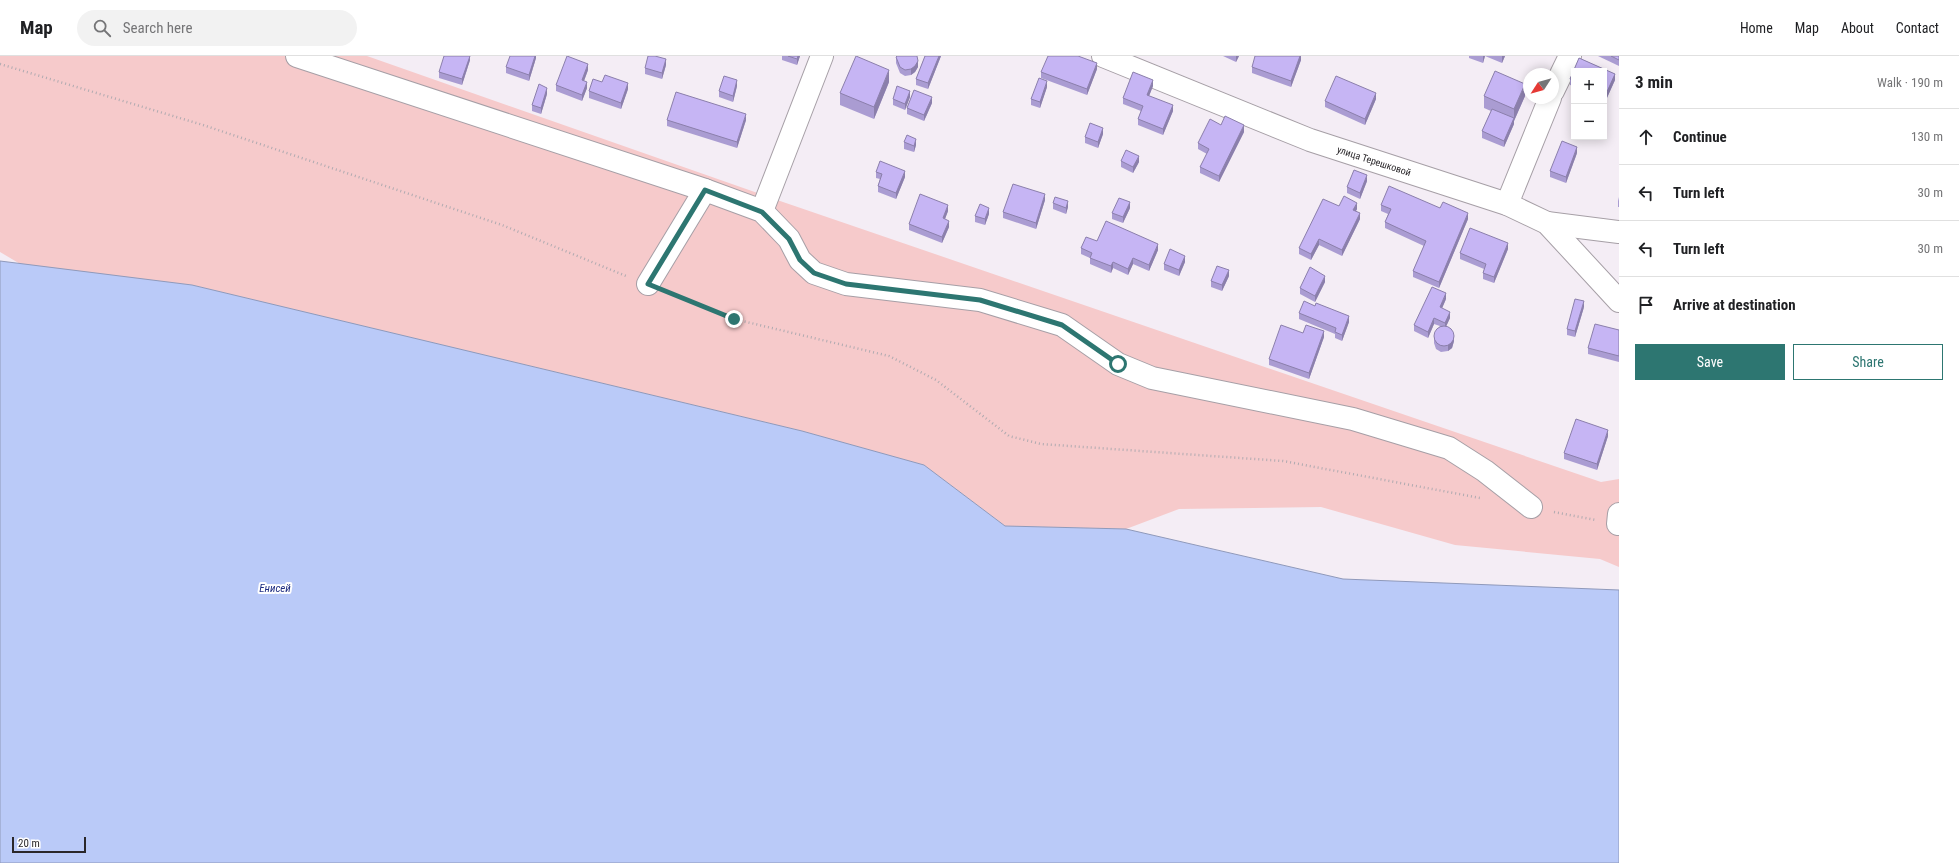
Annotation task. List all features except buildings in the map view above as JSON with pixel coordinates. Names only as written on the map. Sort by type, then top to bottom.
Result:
[{"type":"street","points":[[297,56],[705,190],[762,212],[789,239],[800,260],[814,273],[846,284],[980,300],[1062,325],[1118,364],[1152,378],[1353,419],[1449,448],[1485,471],[1530,507]]},
{"type":"street","points":[[762,212],[822,56]]},
{"type":"street","name":"улица Терешковой","points":[[1103,56],[1310,140],[1507,204],[1547,223],[1619,301]]},
{"type":"street","points":[[1559,79],[1570,56]]},
{"type":"street","points":[[1507,204],[1548,104]]},
{"type":"street","points":[[648,284],[705,190]]},
{"type":"street","points":[[1547,223],[1619,232]]},
{"type":"path","points":[[0,64],[203,125],[502,224],[734,319],[889,356],[936,380],[1009,436],[1041,444],[1283,461],[1484,499]]},
{"type":"path","points":[[1530,507],[1618,519]]},
{"type":"shaded area","points":[[0,56],[367,56],[783,202],[1601,482],[1619,479],[1619,567],[1600,559],[1455,545],[1321,507],[1179,509],[1126,529],[1005,526],[924,465],[802,431],[192,285],[22,265],[0,252]]},
{"type":"water","name":"Енисей","points":[[0,261],[192,285],[802,431],[924,465],[1005,526],[1126,529],[1343,579],[1619,590],[1619,863],[0,863]]},
{"type":"route","points":[[734,319],[648,284],[705,190],[762,212],[789,239],[800,260],[814,273],[846,284],[980,300],[1062,325],[1118,364]]}]
